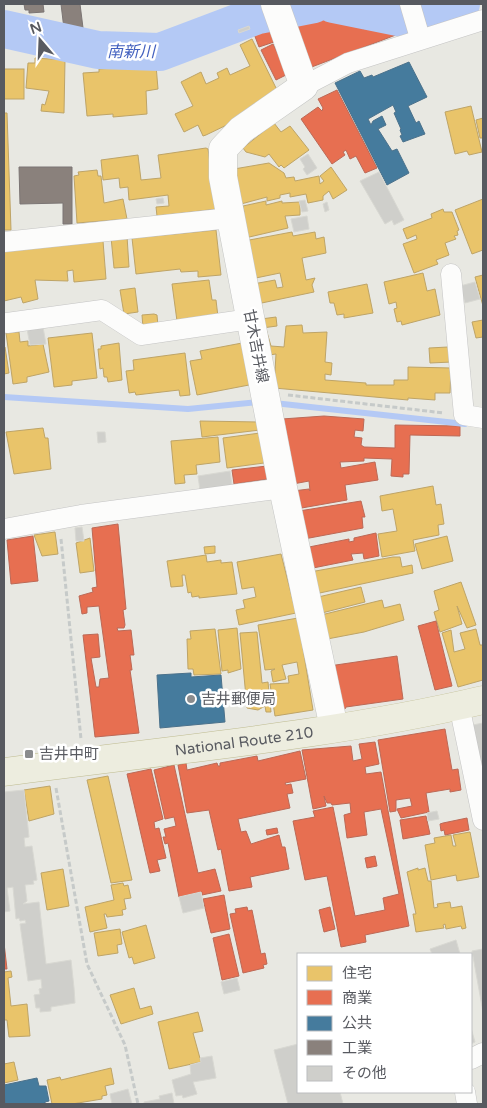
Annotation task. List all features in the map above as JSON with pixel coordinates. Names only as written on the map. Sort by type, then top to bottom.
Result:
[{"type":"highway","name":"National Route 210","points":[[4,772],[397,719],[471,703]]},
{"type":"main road","points":[[277,12],[304,86]]},
{"type":"main road","name":"甘木吉井線","points":[[304,86],[241,130],[223,149],[223,177],[283,488],[334,728]]},
{"type":"street","points":[[410,5],[419,34]]},
{"type":"street","points":[[304,86],[348,63],[419,34],[483,20]]},
{"type":"street","points":[[4,242],[230,218]]},
{"type":"street","points":[[451,274],[474,416]]},
{"type":"street","points":[[7,323],[102,310],[141,335],[250,319]]},
{"type":"street","points":[[4,529],[59,519],[283,488]]},
{"type":"street","points":[[471,703],[483,820]]},
{"type":"path","points":[[267,404],[474,416]]},
{"type":"path","points":[[59,519],[84,762]]},
{"type":"path","points":[[52,766],[87,964],[126,1045],[138,1104]]},
{"type":"building: 住宅","points":[[252,39],[278,92],[262,108],[206,135],[203,136],[198,125],[184,132],[175,114],[193,106],[181,82],[201,72],[206,84],[219,78],[217,73],[227,68],[230,75],[250,66],[240,45]]},
{"type":"building: 住宅","points":[[35,58],[65,60],[64,113],[41,111],[42,104],[45,105],[49,91],[26,88],[28,63],[35,63]]},
{"type":"building: 住宅","points":[[156,65],[158,89],[146,91],[147,114],[113,117],[113,114],[87,116],[83,73],[99,72],[99,69]]},
{"type":"building: 住宅","points":[[4,69],[24,69],[24,99],[4,99]]},
{"type":"building: 住宅","points":[[471,106],[482,152],[469,155],[467,151],[455,154],[445,112]]},
{"type":"building: 住宅","points":[[4,113],[7,113],[11,230],[4,230]]},
{"type":"building: 住宅","points":[[483,118],[483,138],[480,138],[476,120]]},
{"type":"building: 住宅","points":[[274,123],[281,132],[290,126],[309,150],[284,168],[281,165],[279,167],[269,154],[265,157],[246,152],[243,148]]},
{"type":"building: 住宅","points":[[208,149],[217,209],[157,216],[156,207],[169,206],[168,195],[129,200],[128,187],[120,188],[119,178],[103,180],[101,160],[138,155],[141,180],[161,178],[158,155]]},
{"type":"building: 住宅","points":[[269,163],[284,173],[286,178],[294,177],[295,181],[319,176],[320,184],[324,181],[320,176],[331,167],[347,190],[333,199],[329,191],[323,196],[323,200],[308,203],[306,194],[290,197],[290,193],[267,201],[267,197],[241,204],[234,169]]},
{"type":"building: 住宅","points":[[97,170],[98,176],[101,176],[104,203],[123,199],[127,219],[77,223],[74,176],[79,175],[78,172]]},
{"type":"building: 住宅","points":[[483,199],[483,250],[472,254],[455,210]]},
{"type":"building: 住宅","points":[[266,201],[266,205],[282,201],[282,203],[300,202],[300,215],[285,216],[288,228],[245,238],[239,213],[244,212],[243,206]]},
{"type":"building: 住宅","points":[[443,209],[444,212],[452,212],[459,230],[457,231],[458,235],[454,236],[456,239],[445,243],[449,255],[436,260],[438,264],[414,273],[403,244],[417,239],[416,235],[407,239],[403,229],[432,218],[431,214]]},
{"type":"building: 住宅","points":[[216,230],[221,275],[198,277],[198,271],[181,272],[180,269],[136,274],[132,238]]},
{"type":"building: 住宅","points":[[292,232],[293,236],[315,232],[316,239],[324,237],[326,253],[302,258],[306,280],[315,278],[312,285],[314,292],[257,304],[253,284],[275,280],[277,288],[283,287],[280,273],[251,279],[244,241]]},
{"type":"building: 住宅","points":[[127,236],[129,267],[114,268],[111,237]]},
{"type":"building: 住宅","points":[[103,241],[106,279],[74,282],[73,270],[67,271],[68,281],[35,280],[38,299],[23,303],[21,297],[4,301],[4,249]]},
{"type":"building: 住宅","points":[[423,273],[427,291],[435,289],[440,315],[402,325],[401,321],[397,322],[394,309],[397,308],[396,302],[389,304],[384,282]]},
{"type":"building: 住宅","points":[[483,275],[483,306],[475,277]]},
{"type":"building: 住宅","points":[[209,280],[212,300],[216,300],[218,317],[177,321],[172,284]]},
{"type":"building: 住宅","points":[[367,284],[373,313],[344,318],[344,314],[337,315],[334,303],[330,303],[328,292]]},
{"type":"building: 住宅","points":[[135,288],[138,312],[124,314],[120,290]]},
{"type":"building: 住宅","points":[[142,315],[157,315],[158,326],[143,328]]},
{"type":"building: 住宅","points":[[276,317],[277,326],[262,328],[261,319]]},
{"type":"building: 住宅","points":[[483,320],[483,337],[476,338],[472,322]]},
{"type":"building: 住宅","points":[[302,325],[303,333],[327,332],[325,362],[332,363],[331,375],[325,374],[325,380],[366,383],[366,385],[394,385],[394,380],[408,380],[408,367],[451,368],[450,393],[435,393],[435,400],[408,398],[408,400],[274,388],[276,354],[269,355],[266,329],[271,346],[284,347],[286,326]]},
{"type":"building: 住宅","points":[[19,332],[20,342],[28,341],[28,346],[43,344],[49,372],[27,377],[27,382],[13,384],[6,333]]},
{"type":"building: 住宅","points":[[92,333],[97,378],[72,381],[72,385],[54,387],[48,338]]},
{"type":"building: 住宅","points":[[119,343],[122,380],[108,382],[107,377],[104,377],[103,368],[100,369],[98,349],[101,349],[101,346]]},
{"type":"building: 住宅","points":[[242,343],[249,385],[197,395],[190,361],[202,359],[200,351]]},
{"type":"building: 住宅","points":[[448,347],[452,362],[430,363],[429,348]]},
{"type":"building: 住宅","points":[[4,348],[9,373],[4,374]]},
{"type":"building: 住宅","points":[[185,353],[190,395],[180,396],[179,390],[136,395],[135,392],[129,393],[126,371],[134,370],[133,360]]},
{"type":"building: 住宅","points":[[200,421],[258,422],[260,430],[202,437]]},
{"type":"building: 住宅","points":[[43,428],[45,438],[48,438],[51,469],[14,474],[6,432]]},
{"type":"building: 住宅","points":[[260,433],[264,463],[227,468],[223,438]]},
{"type":"building: 住宅","points":[[218,437],[220,462],[196,465],[197,474],[184,475],[185,483],[175,484],[171,441]]},
{"type":"building: 住宅","points":[[433,486],[436,505],[441,504],[444,524],[438,525],[439,535],[413,540],[415,551],[382,557],[378,534],[397,531],[393,509],[382,511],[380,496]]},
{"type":"building: 住宅","points":[[55,532],[58,554],[42,556],[34,535]]},
{"type":"building: 住宅","points":[[447,536],[453,561],[422,569],[415,544]]},
{"type":"building: 住宅","points":[[90,538],[94,571],[80,573],[76,543]]},
{"type":"building: 住宅","points":[[215,546],[215,553],[205,554],[204,547]]},
{"type":"building: 住宅","points":[[281,554],[296,613],[239,625],[236,610],[245,608],[243,600],[256,597],[254,587],[242,589],[237,562]]},
{"type":"building: 住宅","points":[[206,555],[207,562],[221,560],[221,563],[232,562],[237,594],[192,597],[191,592],[188,593],[185,575],[182,575],[183,586],[171,587],[167,561]]},
{"type":"building: 住宅","points":[[400,557],[402,567],[412,565],[413,573],[315,594],[310,572]]},
{"type":"building: 住宅","points":[[461,582],[476,625],[467,628],[457,606],[462,624],[440,632],[434,612],[439,610],[434,591]]},
{"type":"building: 住宅","points":[[361,587],[365,602],[318,614],[314,598]]},
{"type":"building: 住宅","points":[[382,600],[384,608],[400,604],[404,620],[364,632],[322,640],[317,616]]},
{"type":"building: 住宅","points":[[298,618],[313,710],[275,716],[270,684],[289,683],[288,676],[299,674],[297,662],[282,665],[286,679],[273,682],[271,671],[275,669],[265,670],[258,625]]},
{"type":"building: 住宅","points":[[237,628],[241,669],[228,673],[228,670],[222,671],[218,630]]},
{"type":"building: 住宅","points":[[215,629],[221,674],[194,675],[193,669],[188,669],[187,639],[191,639],[190,631]]},
{"type":"building: 住宅","points":[[476,629],[480,645],[483,645],[483,680],[458,687],[442,633],[451,630],[454,652],[465,649],[460,633]]},
{"type":"building: 住宅","points":[[257,632],[262,683],[268,682],[271,712],[266,712],[265,706],[258,710],[247,708],[240,633]]},
{"type":"building: 住宅","points":[[108,776],[132,880],[111,883],[87,780]]},
{"type":"building: 住宅","points":[[50,786],[54,814],[29,821],[24,790]]},
{"type":"building: 住宅","points":[[470,832],[479,877],[457,881],[456,875],[431,880],[425,845],[435,843],[434,838],[451,835],[453,846],[456,846],[453,835]]},
{"type":"building: 住宅","points":[[418,868],[418,870],[425,868],[428,881],[431,881],[434,908],[438,907],[437,904],[450,902],[451,908],[462,906],[466,928],[462,929],[461,926],[446,929],[445,924],[443,925],[444,928],[416,932],[413,914],[416,914],[407,872]]},
{"type":"building: 住宅","points":[[63,869],[69,906],[47,910],[41,873]]},
{"type":"building: 住宅","points":[[123,883],[124,886],[128,885],[131,898],[124,899],[126,909],[122,910],[123,915],[107,917],[104,914],[107,928],[90,932],[85,907],[114,900],[111,885]]},
{"type":"building: 住宅","points":[[146,925],[155,958],[134,964],[132,957],[129,958],[122,932]]},
{"type":"building: 住宅","points":[[120,929],[122,944],[117,945],[118,953],[98,956],[94,933]]},
{"type":"building: 住宅","points":[[11,971],[12,977],[8,978],[11,1006],[27,1004],[30,1036],[9,1037],[7,1020],[4,1020],[4,972]]},
{"type":"building: 住宅","points":[[134,988],[140,1009],[151,1006],[153,1014],[121,1024],[110,995]]},
{"type":"building: 住宅","points":[[198,1012],[203,1031],[193,1033],[201,1062],[169,1069],[158,1022]]},
{"type":"building: 住宅","points":[[14,1062],[18,1080],[4,1083],[4,1064]]},
{"type":"building: 住宅","points":[[111,1068],[114,1084],[105,1086],[107,1095],[102,1096],[102,1099],[72,1104],[52,1104],[47,1080],[60,1077],[61,1080]]},
{"type":"building: 商業","points":[[332,14],[362,26],[363,29],[376,24],[401,33],[309,68],[295,26]]},
{"type":"building: 商業","points":[[270,20],[277,41],[259,47],[251,26]]},
{"type":"building: 商業","points":[[273,44],[288,74],[276,80],[261,50]]},
{"type":"building: 商業","points":[[337,90],[377,168],[365,173],[356,156],[350,159],[346,150],[343,152],[345,155],[332,164],[301,119],[318,107],[322,111],[323,108],[318,99]]},
{"type":"building: 商業","points":[[324,416],[364,419],[363,431],[355,430],[354,437],[362,438],[361,445],[364,447],[395,448],[395,425],[460,426],[460,436],[410,435],[409,474],[403,474],[403,477],[391,476],[392,459],[364,458],[364,461],[340,462],[341,468],[375,462],[378,480],[345,485],[347,500],[296,509],[293,491],[309,489],[310,491],[309,481],[293,484],[282,419]]},
{"type":"building: 商業","points":[[267,466],[268,479],[234,484],[232,470]]},
{"type":"building: 商業","points":[[361,501],[365,517],[362,517],[363,528],[304,539],[299,511]]},
{"type":"building: 商業","points":[[118,524],[126,609],[123,610],[124,628],[117,628],[118,631],[131,630],[134,655],[130,655],[132,670],[130,670],[139,733],[95,737],[83,635],[98,634],[100,657],[91,658],[96,687],[99,687],[100,679],[109,678],[99,606],[87,607],[87,613],[82,614],[79,596],[93,592],[92,588],[97,587],[92,528]]},
{"type":"building: 商業","points":[[376,533],[379,556],[364,559],[363,553],[351,554],[353,560],[308,569],[304,548],[349,539],[349,542],[354,541],[354,538]]},
{"type":"building: 商業","points":[[33,536],[38,581],[11,584],[7,540]]},
{"type":"building: 商業","points":[[436,621],[452,686],[435,690],[418,626]]},
{"type":"building: 商業","points":[[397,656],[403,699],[346,707],[345,709],[335,706],[329,666]]},
{"type":"building: 商業","points":[[445,729],[452,770],[458,769],[461,790],[450,792],[450,789],[426,793],[429,812],[401,818],[397,809],[412,806],[410,798],[396,800],[396,811],[390,812],[378,740]]},
{"type":"building: 商業","points":[[375,742],[379,764],[365,767],[366,774],[381,772],[409,926],[365,935],[366,942],[341,947],[327,876],[305,880],[293,821],[315,817],[313,811],[333,807],[355,916],[385,910],[383,898],[399,894],[381,809],[364,812],[367,835],[347,838],[344,815],[351,813],[350,803],[332,805],[327,803],[324,796],[326,806],[313,809],[302,750],[351,746],[353,761],[362,759],[359,744]]},
{"type":"building: 商業","points":[[300,751],[306,779],[285,783],[286,785],[291,784],[293,793],[287,794],[290,808],[238,819],[241,832],[246,831],[251,844],[279,835],[282,847],[285,847],[289,869],[250,877],[252,887],[229,891],[221,849],[218,850],[209,810],[187,813],[178,765],[186,763],[187,770],[217,763],[220,766],[220,763],[257,756],[258,761]]},
{"type":"building: 商業","points":[[174,765],[198,873],[215,869],[221,891],[202,895],[202,892],[179,897],[168,843],[165,844],[163,837],[166,837],[164,829],[176,826],[174,817],[165,819],[154,770]]},
{"type":"building: 商業","points":[[151,769],[163,819],[154,822],[155,829],[159,828],[166,858],[157,860],[160,871],[150,873],[127,774]]},
{"type":"building: 商業","points":[[426,816],[430,834],[403,839],[400,820]]},
{"type":"building: 商業","points":[[467,818],[469,830],[445,835],[444,830],[441,831],[440,824]]},
{"type":"building: 商業","points":[[277,828],[278,833],[267,835],[266,830]]},
{"type":"building: 商業","points":[[375,856],[377,866],[367,868],[365,858]]},
{"type":"building: 商業","points":[[224,895],[230,929],[211,933],[203,899]]},
{"type":"building: 商業","points":[[247,907],[248,911],[252,910],[261,954],[265,953],[267,964],[263,965],[264,968],[243,973],[230,914],[236,913],[235,909]]},
{"type":"building: 商業","points":[[330,907],[335,929],[324,932],[319,910]]},
{"type":"building: 商業","points":[[229,934],[239,976],[222,980],[213,938]]},
{"type":"building: 商業","points":[[4,943],[7,969],[4,969]]},
{"type":"building: 公共","points":[[409,62],[427,97],[408,106],[416,123],[419,121],[425,134],[403,142],[393,105],[368,119],[371,125],[373,121],[382,116],[386,125],[378,129],[392,151],[397,149],[409,173],[387,185],[335,83],[360,71],[364,78],[372,75],[373,77]]},
{"type":"building: 公共","name":"吉井郵便局","points":[[191,673],[191,677],[221,675],[225,722],[160,728],[157,675]]},
{"type":"building: 公共","points":[[37,1078],[39,1086],[46,1086],[49,1101],[45,1102],[45,1104],[5,1104],[4,1085]]},
{"type":"building: 工業","points":[[24,4],[43,4],[44,12],[29,13],[29,10],[25,10]]},
{"type":"building: 工業","points":[[61,4],[80,4],[83,28],[64,29]]},
{"type":"building: 工業","points":[[19,167],[72,167],[72,224],[63,224],[63,203],[20,204]]},
{"type":"building: その他","points":[[249,26],[250,29],[239,33],[238,30]]},
{"type":"building: その他","points":[[308,154],[317,168],[307,175],[300,159]]},
{"type":"building: その他","points":[[379,172],[404,220],[394,225],[392,220],[385,224],[360,181]]},
{"type":"building: その他","points":[[163,198],[164,203],[157,204],[156,199]]},
{"type":"building: その他","points":[[305,200],[308,211],[302,212],[299,201]]},
{"type":"building: その他","points":[[327,202],[329,210],[325,212],[323,204]]},
{"type":"building: その他","points":[[307,216],[309,229],[294,232],[291,219]]},
{"type":"building: その他","points":[[475,282],[480,299],[465,303],[460,286]]},
{"type":"building: その他","points":[[43,327],[46,344],[30,345],[27,329]]},
{"type":"building: その他","points":[[97,432],[105,432],[106,442],[98,443]]},
{"type":"building: その他","points":[[230,471],[232,485],[200,490],[198,476]]},
{"type":"building: その他","points":[[82,527],[84,541],[76,541],[75,528]]},
{"type":"building: その他","points":[[483,723],[483,787],[468,726]]},
{"type":"building: その他","points":[[24,790],[29,837],[24,838],[25,847],[32,846],[37,880],[33,881],[34,884],[25,885],[27,901],[23,904],[39,902],[46,964],[71,960],[75,1003],[51,1007],[51,1011],[40,1012],[40,1008],[36,1008],[34,995],[40,994],[39,989],[42,988],[41,979],[28,981],[20,924],[26,923],[25,920],[20,921],[19,918],[16,919],[13,887],[7,888],[10,911],[4,912],[4,792]]},
{"type":"building: その他","points":[[437,811],[439,819],[428,821],[427,813]]},
{"type":"building: その他","points":[[201,892],[204,908],[183,913],[179,897]]},
{"type":"building: その他","points":[[456,940],[460,953],[432,953],[430,949]]},
{"type":"building: その他","points":[[483,949],[483,1012],[472,951]]},
{"type":"building: その他","points":[[237,978],[240,990],[224,994],[221,982]]},
{"type":"building: その他","points":[[472,1032],[475,1042],[472,1044]]},
{"type":"building: その他","points":[[297,1044],[297,1093],[340,1093],[343,1104],[288,1104],[274,1050]]},
{"type":"building: その他","points":[[212,1056],[216,1078],[193,1082],[197,1094],[183,1098],[182,1095],[176,1096],[172,1080],[191,1074],[190,1065],[201,1062],[200,1058]]},
{"type":"building: その他","points":[[128,1089],[132,1104],[112,1104],[110,1094]]},
{"type":"building: その他","points":[[172,1093],[174,1104],[144,1104],[144,1102],[160,1099],[159,1096]]},
{"type":"waterway","name":"南新川","points":[[4,29],[98,50],[160,52],[258,15],[314,4]]},
{"type":"waterway","name":"南新川","points":[[333,4],[407,19],[461,4]]},
{"type":"waterway","points":[[4,397],[188,409],[259,402]]},
{"type":"waterway","points":[[274,403],[465,424]]},
{"type":"place","name":"吉井郵便局","points":[[191,699]]},
{"type":"place","name":"吉井中町","points":[[29,754]]}]
